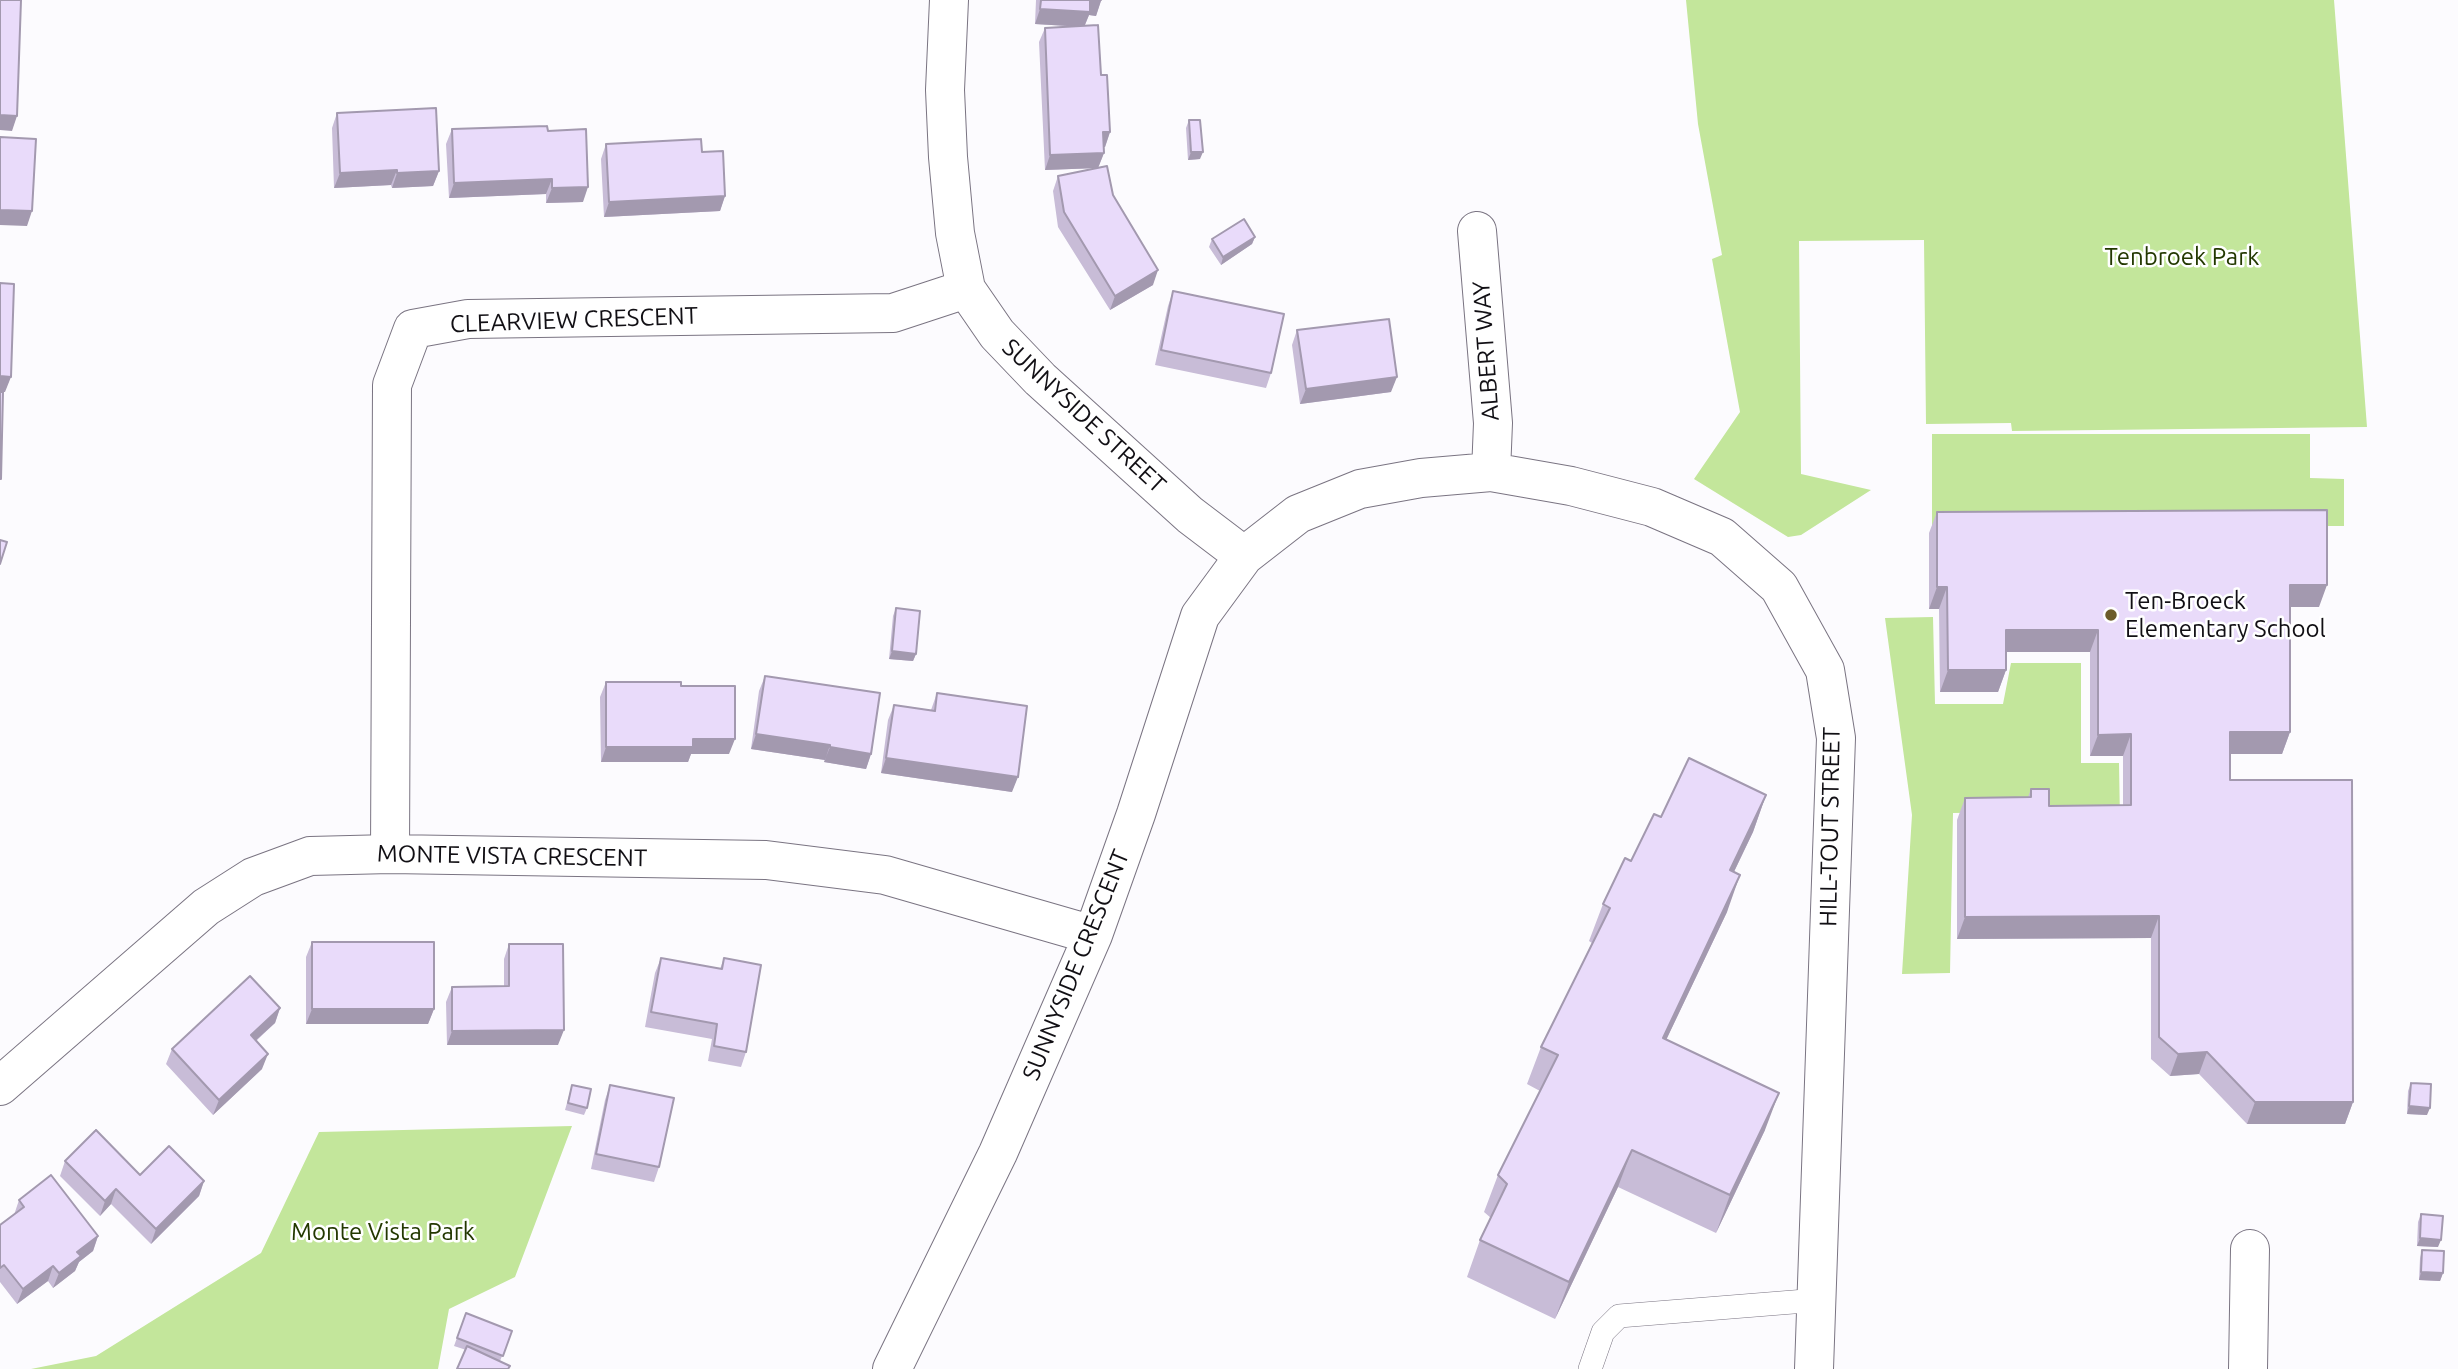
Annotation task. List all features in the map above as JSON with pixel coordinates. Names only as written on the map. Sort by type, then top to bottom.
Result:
[{"type":"street","name":"SUNNYSIDE STREET","points":[[949,0],[945,90],[947,143],[954,233],[966,289],[997,334],[1040,379],[1191,515],[1244,556]]},
{"type":"street","name":"ALBERT WAY","points":[[1477,231],[1493,423],[1491,472]]},
{"type":"street","name":"CLEARVIEW CRESCENT","points":[[390,854],[392,385],[413,329],[468,319],[893,313],[966,289]]},
{"type":"street","name":"HILL-TOUT STREET","points":[[1244,556],[1298,514],[1360,489],[1420,478],[1491,472],[1571,485],[1652,507],[1722,537],[1779,587],[1825,670],[1836,738],[1814,1369]]},
{"type":"street","name":"SUNNYSIDE CRESCENT","points":[[892,1369],[998,1153],[1093,935],[1136,814],[1200,616],[1244,556]]},
{"type":"street","name":"MONTE VISTA CRESCENT","points":[[0,1086],[206,907],[253,877],[310,856],[390,854],[766,860],[885,875],[1093,935]]},
{"type":"street","points":[[2248,1369],[2250,1249]]},
{"type":"lane","points":[[1590,1369],[1603,1332],[1619,1315],[1818,1300]]},
{"type":"green space","name":"Tenbroek Park","points":[[1686,0],[2334,0],[2367,427],[2012,431],[2011,423],[1926,424],[1924,240],[1799,241],[1801,474],[1871,490],[1801,535],[1788,537],[1694,479],[1740,412],[1712,259],[1722,255],[1698,124]]},
{"type":"green space","points":[[1932,434],[2310,434],[2310,478],[2344,479],[2344,526],[1932,526]]},
{"type":"green space","points":[[1933,617],[1935,704],[2003,704],[2011,663],[2081,663],[2081,763],[2119,763],[2120,821],[2019,812],[1953,813],[1950,973],[1902,974],[1912,815],[1885,618]]},
{"type":"green space","name":"Monte Vista Park","points":[[572,1126],[515,1277],[449,1309],[438,1369],[31,1369],[96,1356],[261,1253],[319,1132]]},
{"type":"building","points":[[0,0],[21,0],[17,116],[0,115]]},
{"type":"building","points":[[1041,0],[1090,0],[1090,12],[1040,9]]},
{"type":"building","points":[[1098,25],[1101,75],[1107,75],[1110,132],[1103,132],[1104,153],[1050,155],[1045,28]]},
{"type":"building","points":[[436,108],[439,171],[340,173],[337,113]]},
{"type":"building","points":[[1189,120],[1200,120],[1203,152],[1191,152]]},
{"type":"building","points":[[547,126],[548,131],[586,129],[588,187],[552,188],[552,179],[454,183],[452,129]]},
{"type":"building","points":[[0,137],[36,139],[32,211],[0,210]]},
{"type":"building","points":[[701,139],[702,152],[723,151],[725,196],[609,202],[606,144]]},
{"type":"building","points":[[1107,166],[1113,195],[1158,270],[1115,296],[1064,212],[1058,176]]},
{"type":"building","points":[[1244,219],[1255,237],[1223,257],[1212,239]]},
{"type":"building","points":[[0,283],[14,284],[11,377],[0,376]]},
{"type":"building","points":[[1173,291],[1284,314],[1271,373],[1161,350]]},
{"type":"building","points":[[1389,319],[1397,377],[1306,389],[1297,330]]},
{"type":"building","points":[[0,392],[3,392],[1,479],[0,479]]},
{"type":"building","name":"Ten-Broeck Elementary School","points":[[2327,510],[2327,585],[2290,585],[2290,732],[2230,732],[2230,780],[2352,780],[2353,1102],[2255,1102],[2207,1052],[2178,1054],[2159,1037],[2159,916],[1965,917],[1965,798],[2031,797],[2031,789],[2049,789],[2049,806],[2131,805],[2131,734],[2098,735],[2098,630],[2006,630],[2006,670],[1948,670],[1947,587],[1937,587],[1937,512]]},
{"type":"building","points":[[0,540],[7,542],[0,564]]},
{"type":"building","points":[[896,608],[920,611],[916,654],[892,651]]},
{"type":"building","points":[[765,676],[880,693],[871,754],[756,734]]},
{"type":"building","points":[[606,682],[681,682],[681,686],[735,686],[735,739],[693,739],[693,747],[606,747]]},
{"type":"building","points":[[937,693],[1027,706],[1018,777],[886,758],[894,705],[935,711]]},
{"type":"building","points":[[1689,758],[1766,795],[1730,870],[1740,875],[1663,1038],[1779,1093],[1730,1195],[1632,1150],[1569,1282],[1480,1240],[1507,1184],[1498,1175],[1558,1055],[1541,1047],[1610,908],[1603,904],[1625,858],[1631,861],[1654,814],[1661,817]]},
{"type":"building","points":[[312,942],[434,942],[434,1009],[312,1009]]},
{"type":"building","points":[[509,944],[563,944],[564,1030],[452,1031],[452,987],[509,986]]},
{"type":"building","points":[[661,958],[722,969],[724,958],[761,965],[746,1052],[714,1046],[717,1024],[651,1012]]},
{"type":"building","points":[[250,976],[280,1008],[251,1035],[268,1054],[219,1100],[172,1049]]},
{"type":"building","points":[[2411,1083],[2431,1084],[2430,1108],[2409,1106]]},
{"type":"building","points":[[572,1085],[591,1089],[587,1108],[568,1103]]},
{"type":"building","points":[[610,1085],[674,1098],[659,1167],[596,1154]]},
{"type":"building","points":[[96,1130],[140,1175],[169,1146],[204,1181],[156,1229],[116,1189],[105,1201],[65,1161]]},
{"type":"building","points":[[51,1175],[98,1236],[77,1252],[81,1256],[59,1273],[53,1266],[23,1289],[4,1265],[0,1268],[0,1225],[24,1207],[19,1200]]},
{"type":"building","points":[[2421,1214],[2443,1216],[2441,1240],[2420,1238]]},
{"type":"building","points":[[2422,1250],[2444,1251],[2443,1273],[2421,1272]]},
{"type":"building","points":[[466,1313],[512,1331],[503,1356],[457,1338]]},
{"type":"building","points":[[467,1346],[510,1366],[508,1369],[457,1369]]},
{"type":"place","name":"Ten-Broeck Elementary School","points":[[2111,615]]}]
